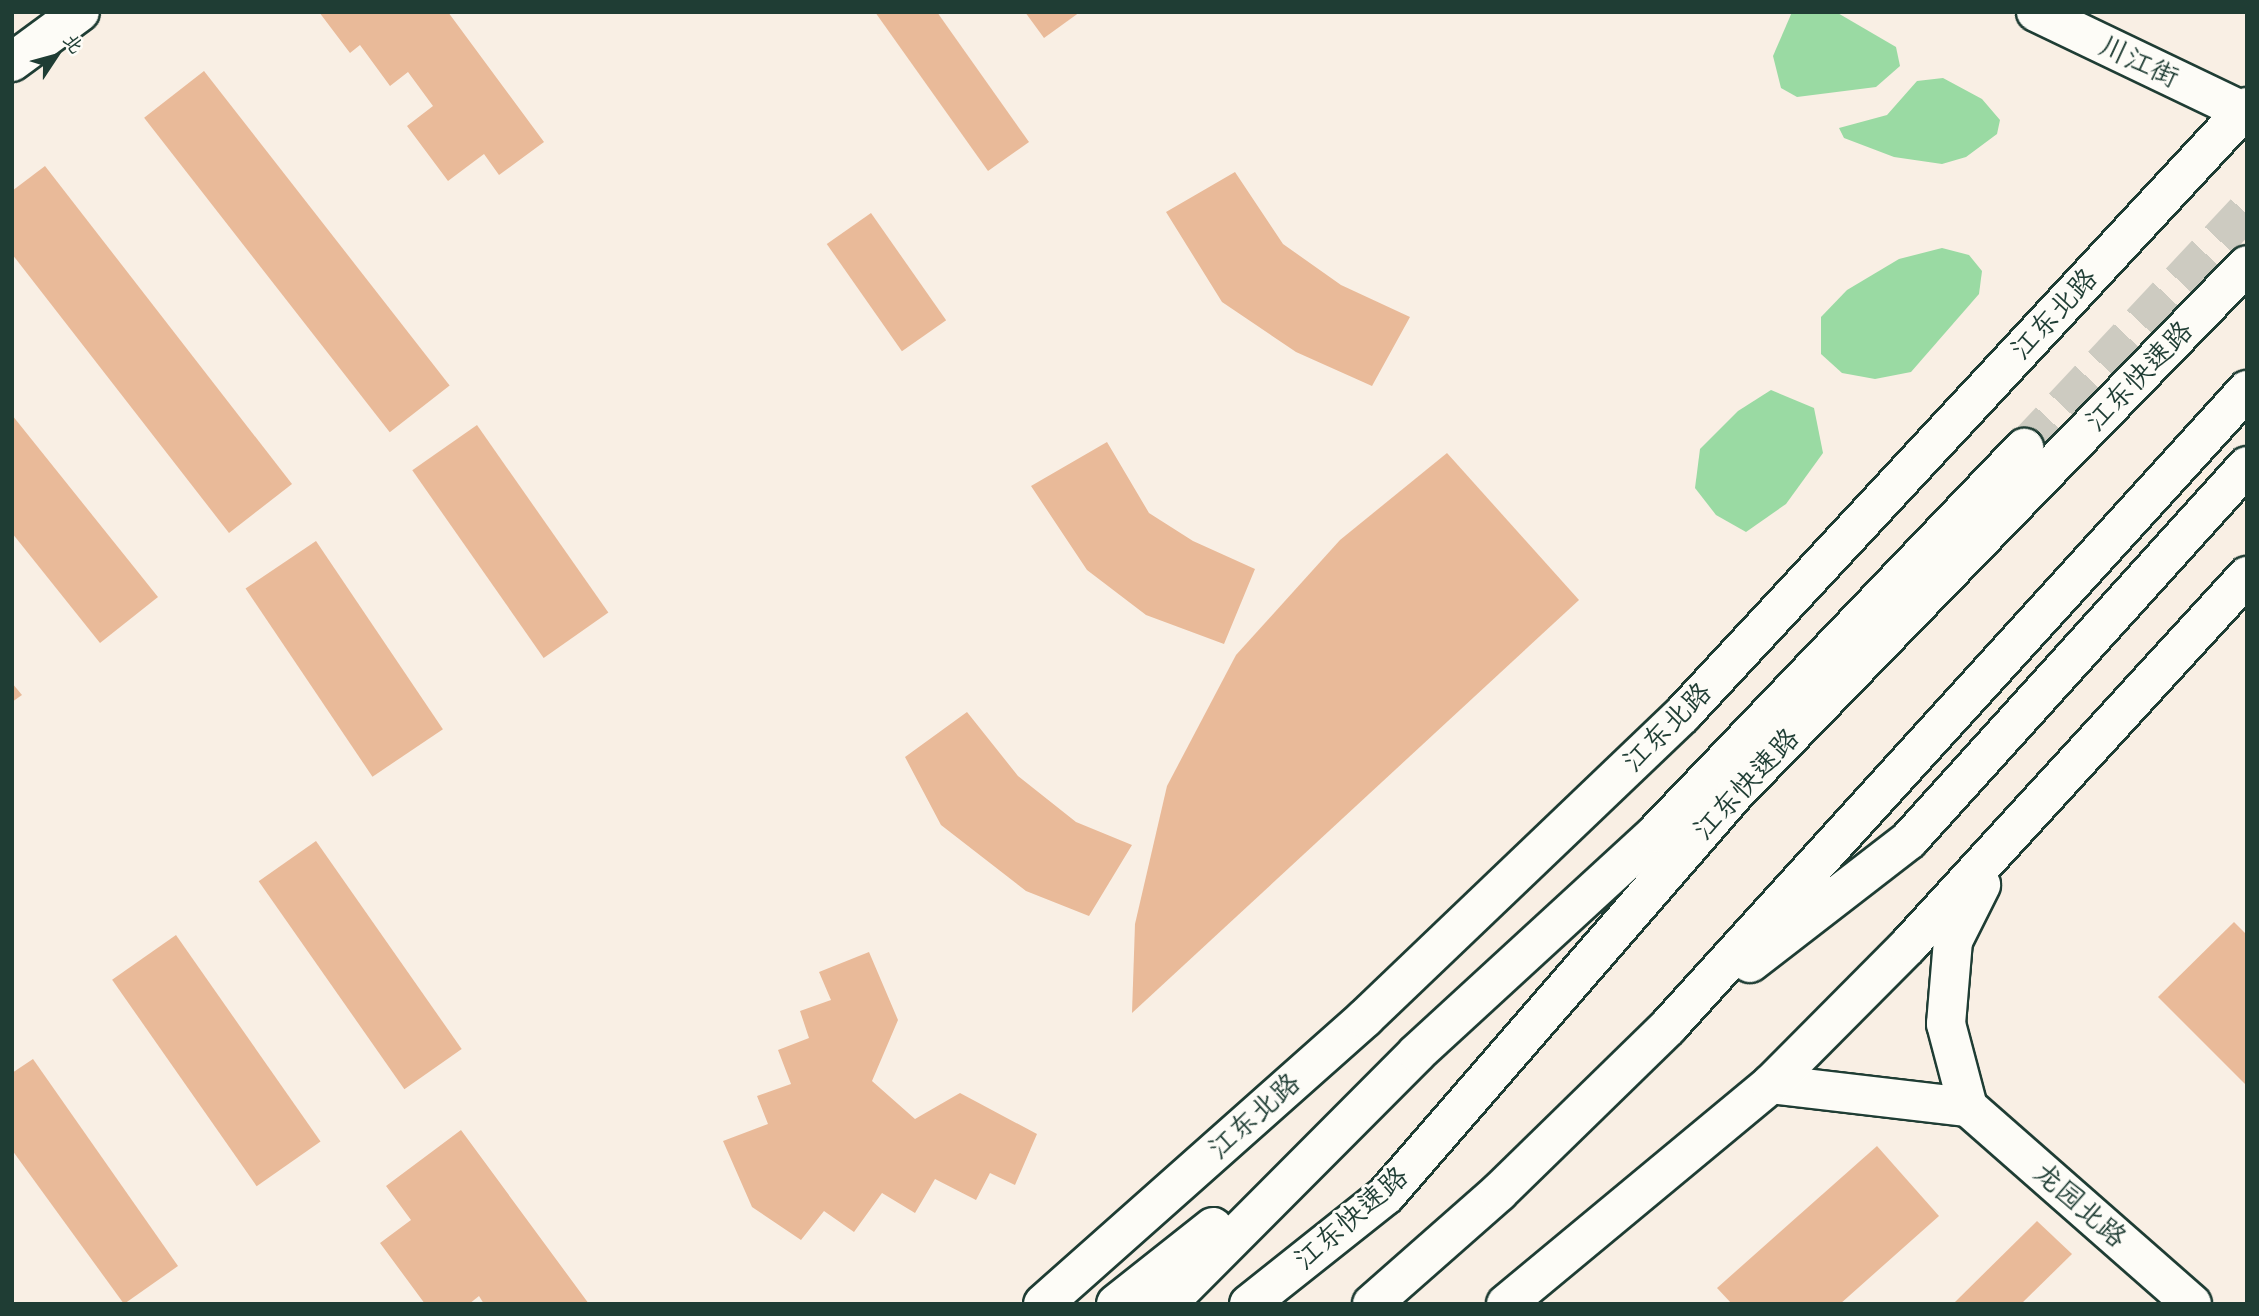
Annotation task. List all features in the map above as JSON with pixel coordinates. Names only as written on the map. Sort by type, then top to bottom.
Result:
[{"type":"main road","points":[[12,62],[80,12]]},
{"type":"main road","name":"川江街","points":[[2036,12],[2245,109]]},
{"type":"main road","name":"江东北路","points":[[1043,1304],[1365,1018],[1682,715],[2245,109]]},
{"type":"main road","name":"江东快速路","points":[[1249,1304],[1385,1195],[1735,793],[2247,265]]},
{"type":"main road","points":[[1372,1304],[1499,1192],[1668,1027],[2247,390]]},
{"type":"main road","points":[[1116,1304],[1208,1232],[1417,1052],[1656,833],[2024,448]]},
{"type":"main road","points":[[1668,1027],[1909,840],[2247,466]]},
{"type":"main road","points":[[1506,1304],[1771,1084],[1909,946],[2006,835],[2247,576]]},
{"type":"main road","points":[[1771,1084],[1968,1107],[1945,1024],[1953,941],[2006,835]]},
{"type":"main road","points":[[1167,1304],[1417,1052]]},
{"type":"main road","name":"龙园北路","points":[[1968,1107],[2192,1304]]},
{"type":"green space","points":[[1792,12],[1836,12],[1896,47],[1900,66],[1876,87],[1797,97],[1781,88],[1773,56]]},
{"type":"green space","points":[[1943,78],[1982,99],[2000,120],[1997,134],[1966,157],[1942,164],[1894,157],[1844,138],[1839,128],[1887,115],[1917,81]]},
{"type":"green space","points":[[1942,248],[1969,255],[1982,271],[1979,294],[1911,372],[1875,379],[1842,373],[1821,354],[1821,317],[1847,290],[1899,259]]},
{"type":"green space","points":[[1771,390],[1814,408],[1823,453],[1786,504],[1746,532],[1716,515],[1695,488],[1700,449],[1738,411]]},
{"type":"building","points":[[319,12],[448,12],[544,142],[499,175],[484,154],[448,181],[407,126],[433,106],[408,72],[390,86],[360,45],[350,53]]},
{"type":"building","points":[[875,12],[937,12],[1029,142],[988,171]]},
{"type":"building","points":[[1025,12],[1080,12],[1044,38]]},
{"type":"building","points":[[204,71],[450,385],[390,432],[144,118]]},
{"type":"building","points":[[45,166],[292,484],[229,533],[12,254],[12,191]]},
{"type":"building","points":[[1235,172],[1283,244],[1341,285],[1410,317],[1372,386],[1296,352],[1222,302],[1166,212]]},
{"type":"building","points":[[871,213],[946,320],[902,351],[827,244]]},
{"type":"building","points":[[12,415],[158,597],[100,643],[12,533]]},
{"type":"building","points":[[477,425],[608,613],[544,658],[412,470]]},
{"type":"building","points":[[1107,442],[1149,513],[1193,541],[1255,569],[1224,644],[1146,615],[1087,570],[1031,486]]},
{"type":"building","points":[[1447,453],[1579,600],[1132,1013],[1135,924],[1167,786],[1236,655],[1340,540]]},
{"type":"building","points":[[316,541],[443,729],[372,777],[246,589]]},
{"type":"building","points":[[12,683],[22,695],[12,702]]},
{"type":"building","points":[[967,712],[1018,776],[1076,822],[1132,845],[1089,916],[1026,891],[941,825],[905,757]]},
{"type":"building","points":[[316,841],[462,1049],[404,1089],[259,881]]},
{"type":"building","points":[[2234,922],[2247,935],[2247,1086],[2158,997]]},
{"type":"building","points":[[176,935],[321,1141],[257,1186],[112,980]]},
{"type":"building","points":[[869,952],[898,1020],[872,1081],[915,1119],[960,1093],[1037,1134],[1015,1185],[990,1173],[976,1200],[935,1179],[915,1213],[882,1193],[854,1232],[824,1211],[801,1240],[752,1207],[723,1141],[768,1124],[757,1096],[791,1084],[778,1050],[809,1038],[800,1011],[831,1000],[819,972]]},
{"type":"building","points":[[33,1059],[178,1266],[124,1304],[12,1150],[12,1073]]},
{"type":"building","points":[[461,1130],[589,1304],[484,1304],[479,1296],[469,1304],[425,1304],[380,1243],[411,1220],[386,1186]]},
{"type":"building","points":[[1877,1146],[1939,1216],[1840,1304],[1732,1304],[1717,1288]]},
{"type":"building","points":[[2037,1221],[2072,1254],[2021,1304],[1953,1304]]},
{"type":"tunnel","points":[[2024,448],[2247,210]]}]
